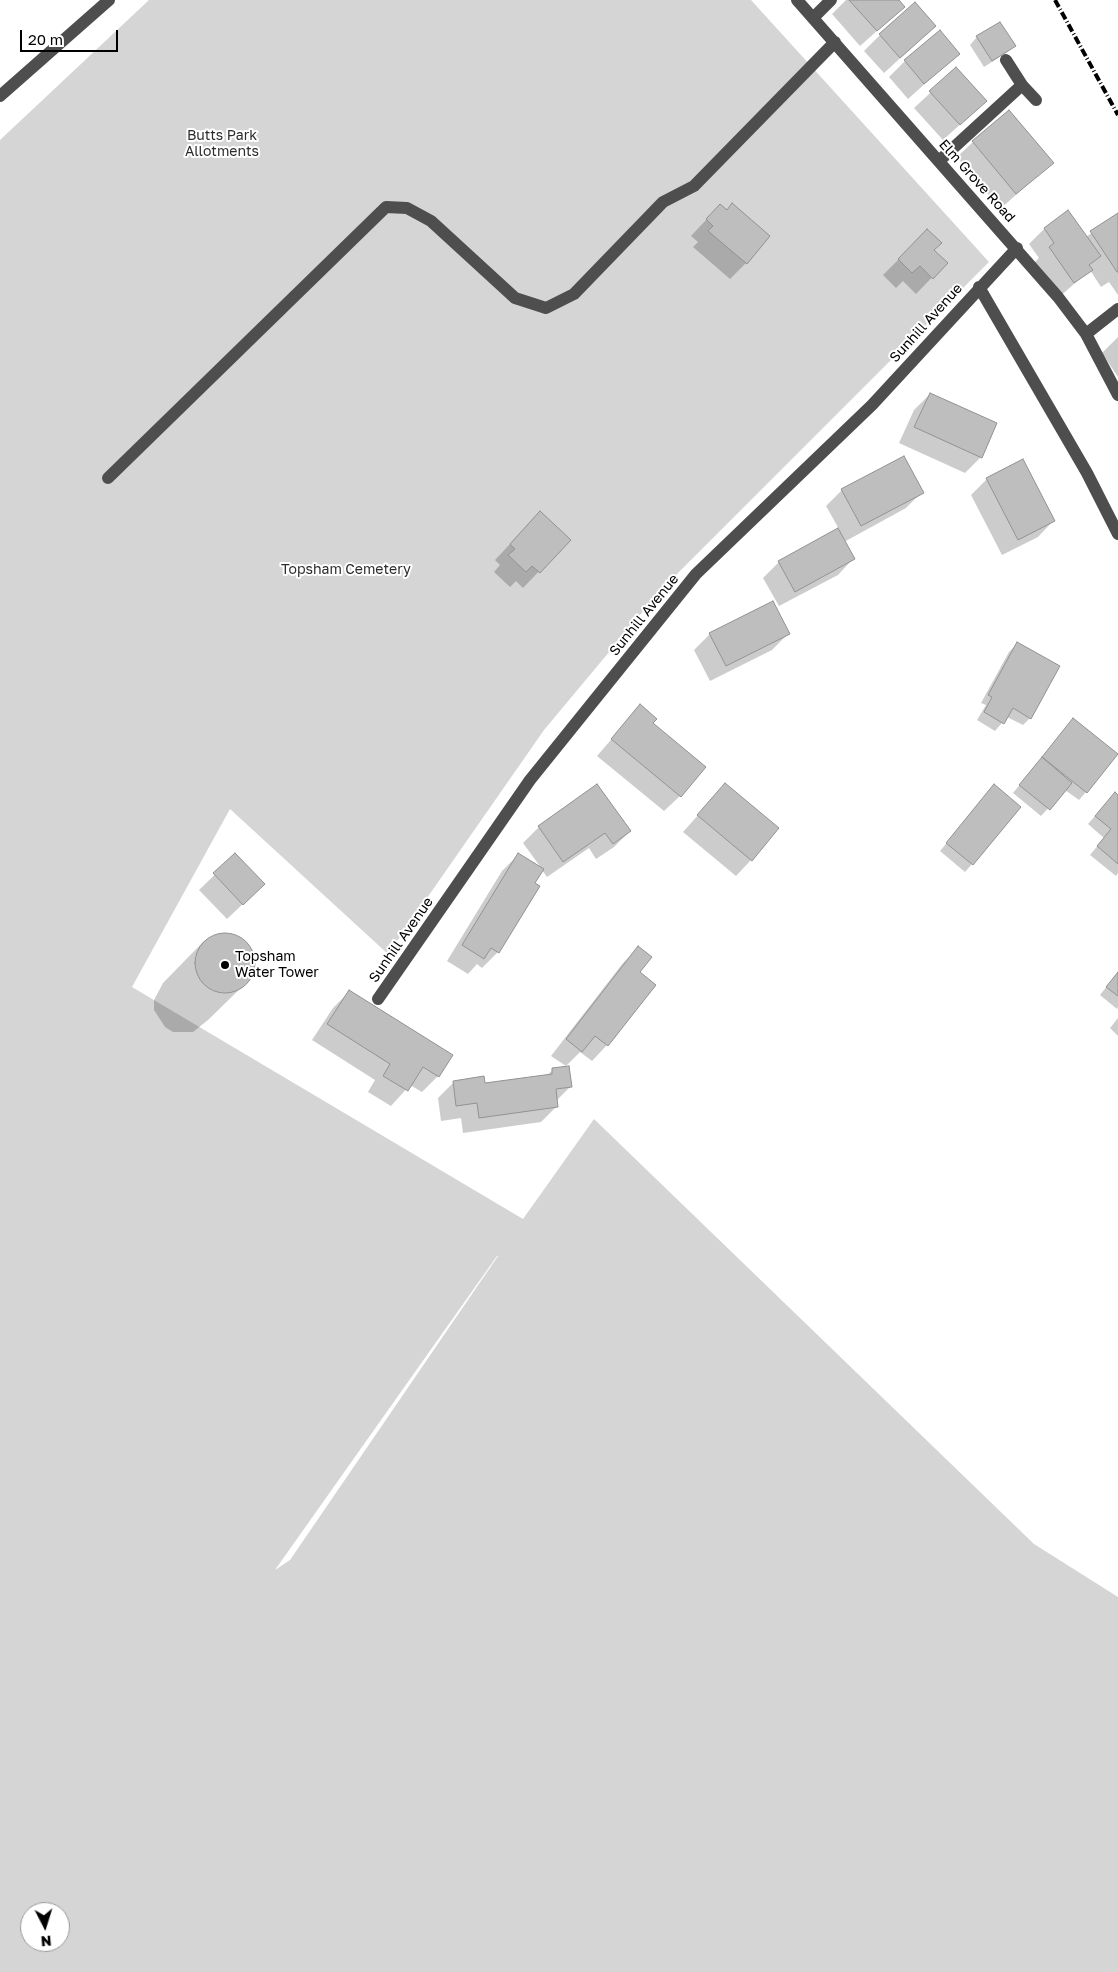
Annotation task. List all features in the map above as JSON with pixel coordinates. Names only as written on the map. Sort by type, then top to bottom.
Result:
[{"type":"street","points":[[0,96],[110,0]]},
{"type":"street","name":"Elm Grove Road","points":[[797,0],[1017,248],[1086,334],[1118,395]]},
{"type":"street","points":[[813,18],[831,0]]},
{"type":"street","points":[[108,478],[386,207],[408,208],[431,221],[515,298],[546,308],[574,294],[663,202],[694,186],[835,42]]},
{"type":"street","points":[[1006,60],[1022,85],[1036,100]]},
{"type":"street","points":[[939,160],[1022,85]]},
{"type":"street","name":"Sunhill Avenue","points":[[378,999],[530,780],[696,574],[872,404],[1017,248]]},
{"type":"street","name":"Sunhill Avenue","points":[[979,287],[1087,473],[1118,534]]},
{"type":"street","points":[[1086,334],[1118,309]]},
{"type":"green space","points":[[149,0],[751,0],[989,262],[660,591],[544,730],[388,954],[230,809],[132,987],[523,1219],[594,1119],[1034,1544],[1118,1597],[1118,1972],[0,1972],[0,140]],"holes":[[[498,1256],[290,1560],[275,1570]]]},
{"type":"building","points":[[849,0],[899,0],[905,7],[877,31]]},
{"type":"building","points":[[915,2],[936,26],[900,58],[879,34]]},
{"type":"building","points":[[1000,22],[1016,46],[992,61],[976,36]]},
{"type":"building","points":[[940,30],[960,54],[924,84],[904,60]]},
{"type":"building","points":[[956,67],[987,101],[960,125],[929,91]]},
{"type":"building","points":[[1009,110],[1054,163],[1016,194],[972,141]]},
{"type":"building","points":[[732,203],[770,236],[747,264],[708,231],[713,226],[706,219],[720,204],[727,210]]},
{"type":"building","points":[[1068,210],[1101,256],[1089,265],[1093,270],[1074,283],[1049,247],[1054,243],[1044,228]]},
{"type":"building","points":[[1118,213],[1118,272],[1117,272],[1090,231]]},
{"type":"building","points":[[927,229],[942,243],[934,250],[948,263],[933,279],[920,266],[912,273],[898,259]]},
{"type":"building","points":[[930,393],[997,423],[982,458],[914,427]]},
{"type":"building","points":[[904,456],[924,493],[861,526],[841,489]]},
{"type":"building","points":[[1023,459],[1055,521],[1018,540],[986,478]]},
{"type":"building","points":[[540,511],[571,540],[540,573],[532,566],[526,572],[508,555],[515,549],[510,544]]},
{"type":"building","points":[[838,528],[855,559],[795,592],[778,561]]},
{"type":"building","points":[[773,601],[790,634],[726,666],[709,633]]},
{"type":"building","points":[[1017,642],[1060,666],[1031,719],[1013,708],[1004,724],[984,712],[992,697],[988,695]]},
{"type":"building","points":[[640,704],[657,719],[653,723],[706,767],[681,797],[611,739]]},
{"type":"building","points":[[1073,718],[1118,754],[1087,793],[1042,757]]},
{"type":"building","points":[[1042,757],[1072,783],[1050,810],[1019,785]]},
{"type":"building","points":[[725,783],[779,828],[752,861],[697,815]]},
{"type":"building","points":[[597,784],[631,831],[613,844],[605,833],[563,862],[538,826]]},
{"type":"building","points":[[994,784],[1021,807],[973,865],[946,843]]},
{"type":"building","points":[[1115,792],[1118,795],[1118,864],[1097,846],[1111,829],[1095,816]]},
{"type":"building","points":[[235,853],[265,884],[243,905],[213,873]]},
{"type":"building","points":[[518,853],[544,869],[535,883],[540,886],[499,953],[491,948],[484,959],[462,945]]},
{"type":"building","name":"Topsham Water Tower","points":[[219,933],[231,933],[247,941],[253,951],[255,963],[253,975],[247,985],[231,993],[219,993],[203,985],[195,969],[195,957],[203,941]]},
{"type":"building","points":[[638,946],[652,957],[640,972],[656,985],[608,1046],[595,1036],[582,1052],[566,1039]]},
{"type":"building","points":[[1118,972],[1118,996],[1106,987]]},
{"type":"building","points":[[349,990],[453,1055],[439,1077],[423,1067],[408,1091],[383,1076],[390,1064],[327,1024]]},
{"type":"building","points":[[569,1066],[572,1087],[556,1089],[558,1107],[479,1118],[477,1103],[456,1106],[453,1081],[484,1076],[485,1083],[552,1074],[552,1068]]},
{"type":"railway","points":[[1055,0],[1118,115]]},
{"type":"place","name":"Topsham Water Tower","points":[[225,965]]},
{"type":"park label","name":"Butts Park Allotments","points":[[222,144]]},
{"type":"park label","name":"Topsham Cemetery","points":[[346,570]]}]
